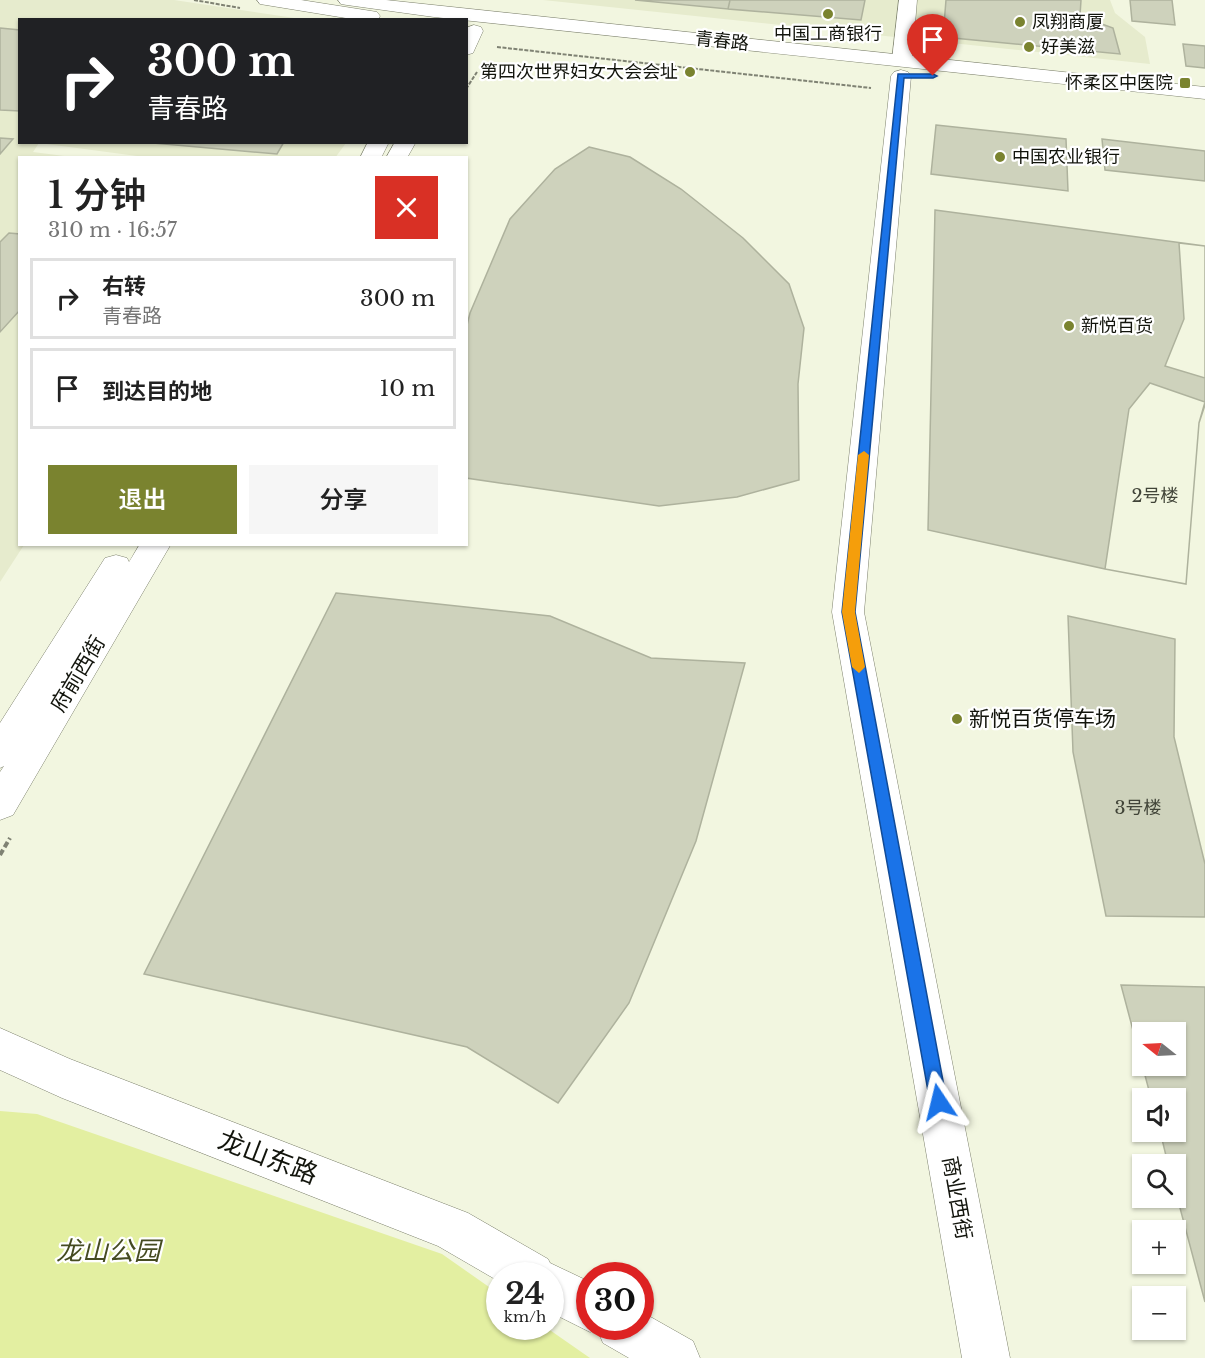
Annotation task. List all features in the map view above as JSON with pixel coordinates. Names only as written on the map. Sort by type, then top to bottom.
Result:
[{"type":"street","points":[[266,0],[380,18]]},
{"type":"street","name":"青春路","points":[[347,0],[902,68],[1205,93]]},
{"type":"street","name":"商业西街","points":[[908,0],[848,612],[986,1358]]},
{"type":"street","points":[[468,32],[470,16]]},
{"type":"street","name":"青春路","points":[[902,68],[933,76],[1205,103]]},
{"type":"street","name":"府前西街","points":[[0,753],[129,546]]},
{"type":"street","name":"府前西街","points":[[0,804],[155,546]]},
{"type":"street","name":"龙山东路","points":[[0,1049],[62,1077],[452,1229],[509,1262]]},
{"type":"street","points":[[644,1340],[676,1358]]},
{"type":"shaded area","points":[[0,0],[174,0],[294,18],[18,18],[18,144],[38,144],[33,152],[64,156],[18,156],[18,546],[23,546],[0,582]]},
{"type":"shaded area","points":[[543,0],[1110,0],[1115,13],[1145,37],[1150,64]]},
{"type":"shaded area","points":[[47,144],[345,144],[336,156],[137,156]]},
{"type":"green space","name":"龙山公园","points":[[0,1111],[37,1114],[442,1254],[486,1285],[486,1340],[564,1340],[590,1358],[0,1358]]},
{"type":"building","points":[[635,0],[730,0],[728,9]]},
{"type":"building","name":"中国工商银行","points":[[730,0],[865,0],[861,20],[728,9]]},
{"type":"building","name":"凤翔商厦","points":[[946,0],[1081,0],[1080,16],[1113,28],[1120,54],[943,37]]},
{"type":"building","points":[[1130,0],[1172,0],[1175,25],[1132,21]]},
{"type":"building","points":[[0,28],[18,30],[18,111],[0,110]]},
{"type":"building","points":[[1183,44],[1205,46],[1205,68],[1186,66]]},
{"type":"building","name":"中国农业银行","points":[[936,125],[1066,139],[1068,191],[931,174]]},
{"type":"building","points":[[0,138],[13,139],[0,154]]},
{"type":"building","points":[[1102,139],[1205,151],[1205,181],[1105,170]]},
{"type":"building","points":[[164,144],[283,144],[277,154]]},
{"type":"building","points":[[589,147],[630,157],[681,189],[743,238],[789,284],[804,328],[798,384],[799,480],[737,497],[659,506],[468,478],[468,321],[470,313],[510,219],[555,169]]},
{"type":"building","name":"新悦百货","points":[[935,210],[1205,246],[1205,405],[1199,423],[1186,584],[1105,569],[928,530]]},
{"type":"building","points":[[9,233],[18,234],[18,312],[0,332],[0,242]]},
{"type":"building","points":[[1179,243],[1205,246],[1205,378],[1165,366],[1184,319]]},
{"type":"building","points":[[1150,383],[1205,402],[1199,423],[1186,584],[1105,569],[1129,409]]},
{"type":"building","points":[[336,593],[550,616],[651,658],[745,663],[696,841],[629,1003],[558,1103],[467,1047],[144,974]]},
{"type":"building","points":[[1068,616],[1175,639],[1174,737],[1205,864],[1205,917],[1106,916],[1073,752]]},
{"type":"building","points":[[1121,985],[1205,987],[1205,1302],[1186,1231],[1186,1220],[1183,1220],[1180,1208],[1186,1208],[1186,1154],[1166,1154],[1163,1142],[1186,1142],[1186,1088],[1148,1088],[1145,1076],[1186,1076],[1186,1022],[1132,1022],[1132,1026]]},
{"type":"slow traffic","points":[[859,667],[848,612],[864,455]]},
{"type":"place","name":"中国工商银行","points":[[828,14]]},
{"type":"place","name":"凤翔商厦","points":[[1020,22]]},
{"type":"place","name":"好美滋","points":[[1029,47]]},
{"type":"place","name":"第四次世界妇女大会会址","points":[[690,72]]},
{"type":"place","name":"怀柔区中医院","points":[[1185,83]]},
{"type":"place","name":"中国农业银行","points":[[1000,157]]},
{"type":"place","name":"新悦百货","points":[[1069,326]]},
{"type":"place","name":"新悦百货停车场","points":[[957,719]]},
{"type":"route","points":[[933,76],[901,76],[848,612],[939,1102]]}]
